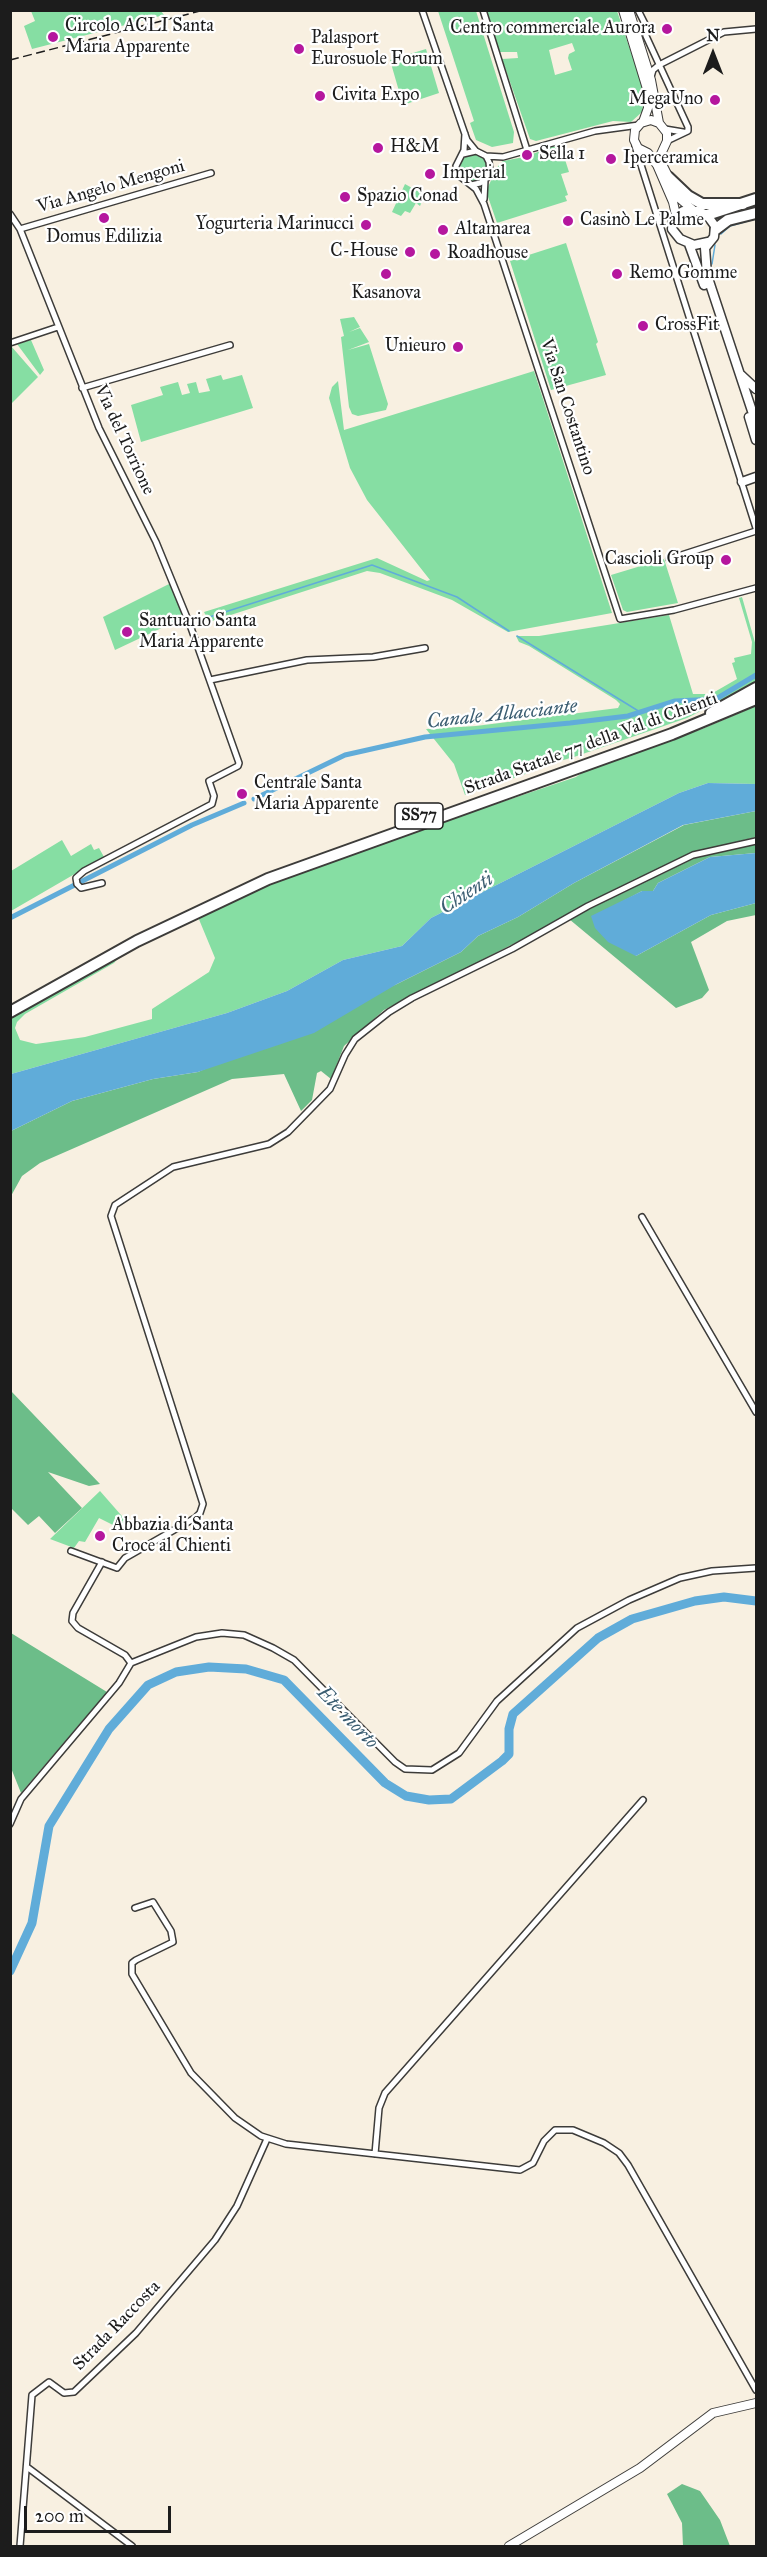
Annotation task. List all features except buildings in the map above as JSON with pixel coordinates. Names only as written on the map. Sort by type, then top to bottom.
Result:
[{"type":"highway","points":[[668,177],[688,196],[702,204],[743,204]]},
{"type":"highway","points":[[707,215],[756,199]]},
{"type":"highway","points":[[716,230],[728,220],[756,213]]},
{"type":"highway","points":[[712,716],[756,688]]},
{"type":"highway","name":"Strada Statale 77 della Val di Chienti","points":[[10,1005],[131,941],[221,900],[322,858],[712,716],[756,693]]},
{"type":"highway","points":[[712,716],[756,700]]},
{"type":"highway","name":"Strada Statale 77 della Val di Chienti","points":[[10,1012],[131,941]]},
{"type":"main road","points":[[623,10],[648,92],[648,108],[634,140],[640,150],[648,153],[656,153],[665,144]]},
{"type":"main road","points":[[629,10],[651,80],[662,126],[665,144],[661,159],[668,177],[684,204],[707,215],[716,230],[714,237],[708,242],[689,244],[680,239],[672,229],[672,221],[676,215],[693,210]]},
{"type":"main road","points":[[641,124],[651,120],[662,126]]},
{"type":"main road","points":[[648,153],[657,165],[674,202],[676,215]]},
{"type":"main road","points":[[708,242],[704,256],[707,275],[756,423]]},
{"type":"main road","points":[[689,244],[756,440]]},
{"type":"main road","points":[[738,372],[756,389]]},
{"type":"main road","points":[[753,413],[756,400]]},
{"type":"main road","points":[[742,482],[755,478]]},
{"type":"main road","points":[[509,2547],[640,2469],[713,2413],[756,2403]]},
{"type":"street","name":"Via San Costantino","points":[[422,10],[465,134],[477,151],[486,156]]},
{"type":"street","points":[[483,10],[527,150]]},
{"type":"street","points":[[638,10],[688,131],[665,144]]},
{"type":"street","points":[[635,27],[645,27]]},
{"type":"street","points":[[651,80],[652,71],[659,65],[724,32],[756,29]]},
{"type":"street","points":[[503,157],[490,169],[486,156],[503,157],[588,133],[641,124]]},
{"type":"street","points":[[662,126],[685,132]]},
{"type":"street","points":[[623,127],[634,140],[756,530],[669,559]]},
{"type":"street","name":"Via San Costantino","points":[[465,134],[462,155],[456,166],[457,174],[464,182],[471,185],[484,204],[620,619],[674,610],[756,588]]},
{"type":"street","points":[[462,155],[477,151]]},
{"type":"street","points":[[642,170],[644,162],[657,165]]},
{"type":"street","name":"Via San Costantino","points":[[484,204],[485,180],[490,169]]},
{"type":"street","name":"Via Angelo Mengoni","points":[[20,229],[212,173]]},
{"type":"street","points":[[471,185],[485,180]]},
{"type":"street","name":"Via del Torrione","points":[[10,214],[20,229],[82,388],[105,440],[156,542],[210,680],[239,763],[236,767],[209,781],[214,802],[84,871],[76,878],[79,887],[102,883]]},
{"type":"street","points":[[10,343],[58,327]]},
{"type":"street","points":[[82,388],[230,345]]},
{"type":"street","points":[[210,680],[307,660],[372,657],[425,648]]},
{"type":"street","points":[[71,1551],[117,1568],[125,1558],[195,1518],[203,1504],[114,1227],[111,1216],[115,1205],[173,1167],[269,1144],[288,1132],[330,1089],[355,1039],[388,1012],[412,998],[512,949],[588,906],[693,855],[756,842]]},
{"type":"street","points":[[642,1216],[756,1412]]},
{"type":"street","points":[[102,1562],[73,1613],[72,1621],[78,1628],[125,1655],[131,1664]]},
{"type":"street","points":[[10,1824],[21,1799],[119,1683],[131,1664],[196,1637],[222,1633],[244,1635],[294,1660],[405,1770],[432,1770],[459,1753],[497,1701],[577,1628],[629,1600],[680,1578],[712,1571],[756,1568]]},
{"type":"street","points":[[375,2154],[379,2108],[385,2093],[643,1800]]},
{"type":"street","points":[[135,1908],[153,1902],[171,1931],[173,1942],[132,1963],[132,1974],[197,2081],[235,2118],[267,2139],[286,2144],[520,2170],[534,2163],[549,2134],[563,2128],[614,2148],[628,2165],[756,2390]]},
{"type":"street","name":"Strada Raccosta","points":[[20,2547],[32,2395],[49,2382],[64,2393],[74,2392],[136,2333],[215,2240],[237,2206],[267,2139]]},
{"type":"street","points":[[27,2467],[132,2547]]},
{"type":"green space","name":"Circolo ACLI Santa Maria Apparente","points":[[31,11],[161,11],[164,15],[32,49],[24,26],[35,21]]},
{"type":"green space","points":[[438,11],[476,11],[514,132],[513,143],[492,147],[476,140],[470,123],[474,121]]},
{"type":"green space","points":[[486,11],[617,11],[641,82],[644,100],[642,112],[631,122],[613,121],[536,141],[530,139],[502,59],[518,58],[517,52],[499,52]],"holes":[[[572,43],[575,51],[569,54],[568,58],[572,70],[555,75],[549,50]]]},
{"type":"green space","points":[[426,49],[439,93],[403,105],[390,60]]},
{"type":"green space","points":[[560,144],[569,172],[561,174],[568,195],[565,196],[567,201],[497,223],[486,191],[498,166],[503,161],[524,157]]},
{"type":"green space","points":[[474,154],[484,158],[488,168],[484,178],[474,182],[464,178],[460,168],[464,158]]},
{"type":"green space","points":[[405,184],[421,193],[423,199],[420,206],[416,203],[410,213],[405,211],[401,216],[392,212]]},
{"type":"green space","points":[[566,243],[598,342],[596,344],[606,375],[551,390],[510,261]]},
{"type":"green space","points":[[354,317],[360,327],[349,332],[360,328],[369,342],[348,350],[369,344],[388,404],[386,410],[358,416],[352,414],[349,407],[341,337],[344,336],[340,319]]},
{"type":"green space","points":[[31,340],[44,370],[40,375],[17,344]]},
{"type":"green space","points":[[11,346],[38,377],[11,404],[10,351]]},
{"type":"green space","points":[[534,371],[612,613],[508,632],[452,600],[380,573],[367,571],[209,622],[204,612],[377,558],[427,581],[430,580],[367,500],[350,468],[329,398],[332,387],[338,381],[344,430]]},
{"type":"green space","points":[[221,375],[223,380],[242,375],[253,408],[141,442],[131,405],[163,395],[160,387],[178,382],[182,395],[190,393],[187,384],[196,382],[199,393],[210,391],[206,379]]},
{"type":"green space","points":[[664,559],[678,603],[627,612],[623,610],[611,575]]},
{"type":"green space","points":[[173,582],[187,616],[115,650],[103,617]]},
{"type":"green space","points":[[742,597],[756,646],[756,683],[687,718],[542,766],[537,770],[465,795],[454,764],[426,729],[476,726],[618,708],[620,704],[616,700],[519,642],[516,636],[539,636],[669,615],[693,694],[711,694],[737,679],[732,663],[735,662],[734,658],[751,654],[752,642],[739,598]]},
{"type":"green space","points":[[756,706],[756,784],[708,783],[679,793],[431,918],[402,946],[343,960],[287,991],[227,1013],[11,1074],[10,1017],[121,955],[114,963],[25,1014],[17,1022],[15,1028],[20,1040],[36,1044],[85,1037],[152,1019],[152,1009],[209,972],[215,958],[198,917],[303,870],[576,777],[588,769],[702,729]]},
{"type":"green space","points":[[756,811],[756,837],[691,853],[384,1010],[344,1046],[331,1079],[321,1071],[317,1073],[312,1100],[301,1111],[284,1074],[232,1079],[40,1163],[22,1176],[11,1196],[11,1131],[72,1101],[153,1079],[198,1072],[397,984],[461,952],[478,936],[518,917],[574,883],[684,825]]},
{"type":"green space","points":[[62,840],[71,856],[91,844],[94,850],[99,848],[104,857],[11,911],[11,871]]},
{"type":"green space","points":[[756,844],[756,853],[710,857],[658,883],[653,891],[642,891],[616,905],[636,956],[711,915],[756,903],[756,915],[727,921],[691,942],[709,990],[702,998],[676,1008],[569,919],[701,855]]},
{"type":"green space","points":[[11,1391],[100,1484],[89,1486],[48,1472],[82,1508],[55,1533],[39,1516],[28,1525],[11,1508]]},
{"type":"green space","points":[[100,1491],[128,1523],[123,1530],[99,1518],[85,1542],[79,1541],[74,1548],[50,1539]]},
{"type":"green space","points":[[11,1633],[107,1692],[21,1793],[11,1768]]},
{"type":"green space","points":[[682,2484],[700,2491],[720,2520],[730,2546],[683,2546],[682,2523],[667,2494]]},
{"type":"water","points":[[708,783],[756,784],[756,811],[683,825],[574,883],[518,917],[478,936],[461,952],[397,984],[314,1033],[198,1072],[153,1079],[72,1101],[11,1131],[11,1074],[227,1013],[287,991],[343,960],[402,946],[431,918],[679,793]]},
{"type":"water","points":[[756,853],[756,903],[711,915],[636,956],[608,942],[595,928],[591,916],[642,891],[653,891],[658,883],[710,857]]},
{"type":"waterway","points":[[721,234],[730,226],[755,219]]},
{"type":"waterway","points":[[712,264],[715,245]]},
{"type":"waterway","points":[[200,620],[372,565],[457,597],[509,631]]},
{"type":"waterway","points":[[517,636],[640,712]]},
{"type":"waterway","name":"Canale Allacciante","points":[[254,799],[345,755],[425,737],[628,716],[675,701],[716,699],[756,675]]},
{"type":"waterway","name":"Canale Allacciante","points":[[10,918],[192,825],[244,803]]},
{"type":"waterway","name":"Ete morto","points":[[10,1971],[32,1923],[49,1826],[109,1729],[148,1685],[176,1672],[209,1667],[246,1669],[284,1680],[385,1783],[406,1796],[429,1800],[451,1799],[509,1754],[509,1729],[513,1714],[598,1638],[632,1619],[695,1601],[724,1597],[756,1601]]},
{"type":"railway","points":[[10,60],[204,10]]},
{"type":"place","name":"Centro commerciale Aurora","points":[[667,29]]},
{"type":"place","name":"Circolo ACLI Santa Maria Apparente","points":[[53,37]]},
{"type":"place","name":"Palasport Eurosuole Forum","points":[[299,49]]},
{"type":"place","name":"Civita Expo","points":[[320,96]]},
{"type":"place","name":"MegaUno","points":[[715,100]]},
{"type":"place","name":"H&M","points":[[378,148]]},
{"type":"place","name":"Sella 1","points":[[527,155]]},
{"type":"place","name":"Iperceramica","points":[[611,159]]},
{"type":"place","name":"Imperial","points":[[430,174]]},
{"type":"place","name":"Spazio Conad","points":[[345,197]]},
{"type":"place","name":"Domus Edilizia","points":[[104,218]]},
{"type":"place","name":"Casinò Le Palme","points":[[568,221]]},
{"type":"place","name":"Yogurteria Marinucci","points":[[366,225]]},
{"type":"place","name":"Altamarea","points":[[443,230]]},
{"type":"place","name":"C-House","points":[[410,252]]},
{"type":"place","name":"Roadhouse","points":[[435,254]]},
{"type":"place","name":"Kasanova","points":[[386,274]]},
{"type":"place","name":"Remo Gomme","points":[[617,274]]},
{"type":"place","name":"CrossFit","points":[[643,326]]},
{"type":"place","name":"Unieuro","points":[[458,347]]},
{"type":"place","name":"Cascioli Group","points":[[726,560]]},
{"type":"place","name":"Santuario Santa Maria Apparente","points":[[127,632]]},
{"type":"place","name":"Centrale Santa Maria Apparente","points":[[242,794]]},
{"type":"place","name":"Abbazia di Santa Croce al Chienti","points":[[100,1536]]},
{"type":"water label","name":"Chienti","points":[[467,894]]}]
